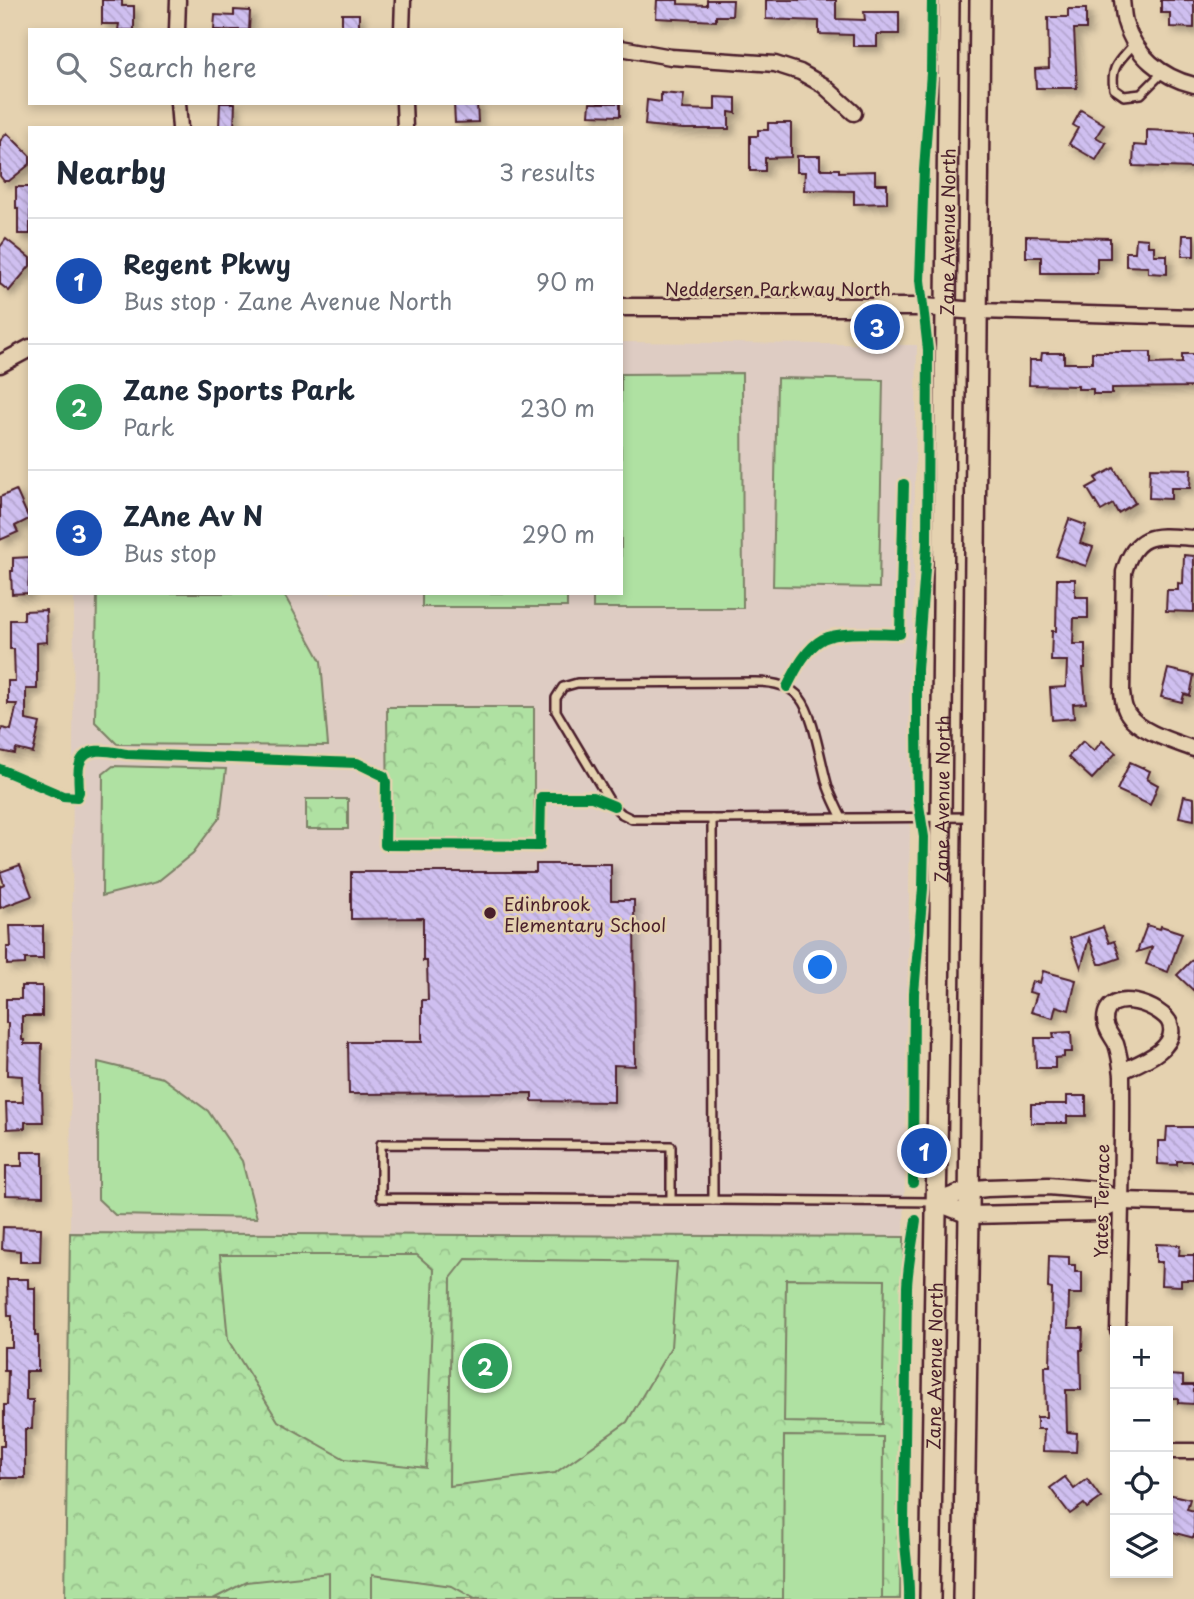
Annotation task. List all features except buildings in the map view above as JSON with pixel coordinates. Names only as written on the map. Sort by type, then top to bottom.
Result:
[{"type":"main road","name":"Zane Avenue North","points":[[930,1599],[949,0]]},
{"type":"main road","name":"Zane Avenue North","points":[[962,1599],[969,1215],[981,0]]},
{"type":"street","points":[[177,28],[178,0]]},
{"type":"street","points":[[402,28],[403,0]]},
{"type":"street","points":[[1122,0],[1124,21],[1135,44],[1148,62],[1162,73],[1194,85]]},
{"type":"street","points":[[623,48],[671,57],[775,64],[800,72],[823,85],[853,113]]},
{"type":"street","points":[[178,105],[180,126]]},
{"type":"street","points":[[404,105],[405,126]]},
{"type":"street","name":"Neddersen Parkway North","points":[[623,307],[947,308],[977,311]]},
{"type":"street","points":[[977,311],[1194,317]]},
{"type":"street","points":[[0,364],[28,349]]},
{"type":"street","points":[[1194,538],[1148,538],[1136,545],[1128,558],[1124,572],[1122,692],[1127,713],[1135,722],[1144,729],[1194,749]]},
{"type":"street","name":"Yates Terrace","points":[[1118,1326],[1122,1071],[1116,1045],[1105,1023],[1112,1004],[1122,1000],[1133,1001],[1160,1012],[1169,1020],[1172,1031],[1169,1042],[1161,1049],[1147,1060],[1122,1071]]},
{"type":"street","points":[[936,1202],[968,1190],[1048,1186],[1096,1190],[1121,1201],[1194,1203]]},
{"type":"street","points":[[936,1202],[969,1215],[1098,1212],[1121,1201]]},
{"type":"street","points":[[1173,1451],[1194,1451]]},
{"type":"lane","points":[[1135,44],[1114,68],[1114,89],[1124,96],[1141,94],[1162,73]]},
{"type":"lane","points":[[842,818],[829,789],[807,709],[799,696],[787,687],[765,682],[577,683],[563,687],[556,698],[556,711],[612,805],[632,819],[712,819],[842,818],[940,817],[972,817]]},
{"type":"lane","points":[[712,819],[713,1200]]},
{"type":"lane","points":[[671,1200],[671,1146],[381,1144],[381,1198],[936,1202]]},
{"type":"shaded area","name":"Edinbrook Elementary School","points":[[623,342],[917,345],[904,1237],[70,1233],[74,595],[623,595]]},
{"type":"green space","points":[[742,373],[743,608],[593,608],[593,595],[623,595],[623,374]]},
{"type":"green space","points":[[777,378],[883,380],[879,588],[773,586]]},
{"type":"green space","points":[[97,595],[283,595],[321,661],[328,746],[117,744],[95,722]]},
{"type":"green space","points":[[422,595],[567,595],[567,607],[422,607]]},
{"type":"green space","points":[[387,707],[534,707],[534,842],[388,842]]},
{"type":"green space","points":[[113,766],[226,769],[220,817],[193,853],[157,882],[102,896],[103,774]]},
{"type":"green space","points":[[306,799],[348,799],[348,829],[306,829]]},
{"type":"green space","points":[[98,1062],[163,1078],[208,1111],[242,1161],[257,1218],[115,1215],[98,1199]]},
{"type":"green space","points":[[70,1233],[904,1237],[900,1599],[65,1599]]},
{"type":"green space","points":[[220,1255],[417,1255],[434,1270],[426,1468],[345,1459],[278,1421],[228,1340]]},
{"type":"green space","points":[[466,1259],[677,1262],[671,1347],[627,1422],[555,1473],[449,1486],[451,1278]]},
{"type":"green space","points":[[786,1279],[885,1280],[882,1424],[784,1422]]},
{"type":"green space","points":[[784,1436],[883,1437],[882,1599],[783,1599]]},
{"type":"green space","points":[[329,1573],[329,1599],[213,1599],[246,1582]]},
{"type":"green space","points":[[372,1575],[452,1586],[475,1599],[372,1599]]},
{"type":"cycle path","points":[[913,1183],[914,993],[923,888],[924,837],[918,799],[917,669],[927,544],[928,350],[920,280],[932,0]]},
{"type":"cycle path","points":[[787,687],[806,654],[823,639],[850,633],[900,634],[904,484]]},
{"type":"cycle path","points":[[0,769],[63,796],[77,797],[80,763],[83,757],[94,751],[357,763],[384,776],[385,845],[540,846],[541,797],[592,797],[614,806]]},
{"type":"cycle path","points":[[909,1599],[904,1525],[907,1287],[916,1220]]},
{"type":"place","name":"ZAne Av N","points":[[877,327]]},
{"type":"place","name":"Edinbrook Elementary School","points":[[490,913]]},
{"type":"place","name":"Regent Pkwy","points":[[924,1151]]},
{"type":"place","name":"Zane Sports Park","points":[[485,1366]]}]
